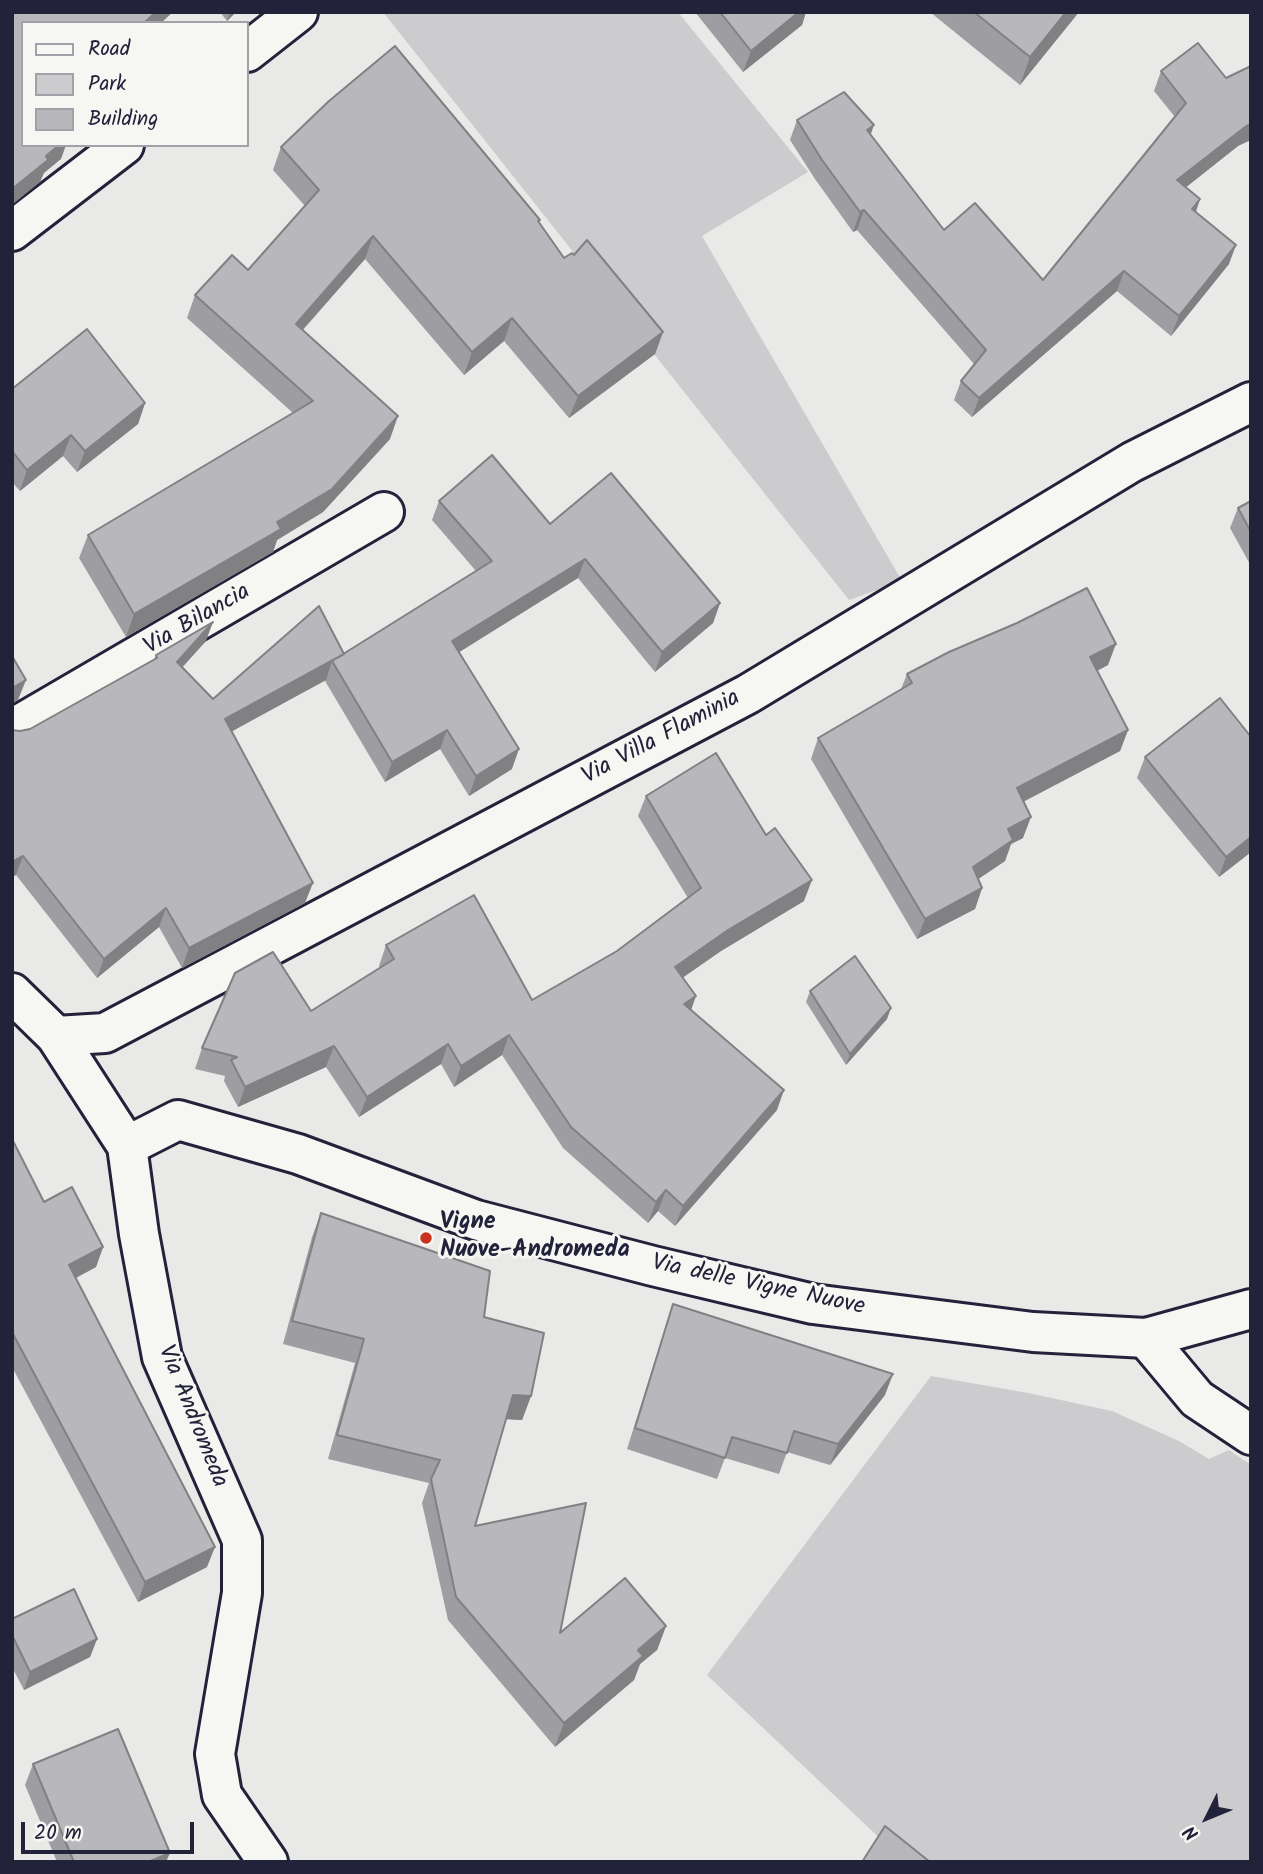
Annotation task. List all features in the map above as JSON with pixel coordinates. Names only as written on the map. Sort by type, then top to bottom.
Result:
[{"type":"street","points":[[248,51],[298,12]]},
{"type":"street","points":[[12,231],[121,147]]},
{"type":"street","name":"Via Villa Flaminia","points":[[56,1036],[105,1033],[748,694],[1132,462],[1251,402]]},
{"type":"street","name":"Via Bilancia","points":[[12,729],[384,512]]},
{"type":"street","name":"Via Andromeda","points":[[12,993],[56,1036],[127,1146],[139,1234],[162,1357],[242,1540],[242,1593],[215,1754],[222,1795],[268,1862]]},
{"type":"street","name":"Via delle Vigne Nuove","points":[[127,1146],[178,1119],[298,1154],[476,1220],[813,1304],[1033,1332],[1146,1338],[1251,1309]]},
{"type":"street","points":[[1146,1338],[1197,1399],[1251,1435]]},
{"type":"green space","points":[[383,12],[678,12],[808,172],[702,236],[902,581],[849,600]]},
{"type":"green space","points":[[931,1376],[1112,1411],[1179,1441],[1209,1459],[1229,1450],[1251,1465],[1251,1862],[905,1862],[707,1675]]},
{"type":"building","points":[[12,12],[156,12],[146,21],[21,21],[21,147],[57,147],[46,156],[48,160],[12,189]]},
{"type":"building","points":[[720,12],[799,12],[751,51]]},
{"type":"building","points":[[974,12],[1066,12],[1030,57]]},
{"type":"building","points":[[1198,43],[1226,78],[1251,66],[1251,124],[1177,180],[1200,199],[1192,209],[1236,245],[1179,316],[1124,271],[979,398],[961,381],[986,350],[864,210],[860,212],[797,120],[844,92],[874,125],[867,130],[944,230],[975,203],[1043,280],[1186,103],[1161,71]]},
{"type":"building","points":[[395,46],[540,220],[538,221],[564,258],[572,253],[574,255],[587,240],[663,332],[578,396],[512,318],[472,352],[373,236],[296,324],[398,416],[332,489],[277,522],[281,529],[134,614],[88,535],[313,401],[195,295],[232,255],[248,270],[319,190],[281,147],[329,101]]},
{"type":"building","points":[[87,329],[145,403],[85,451],[71,435],[27,470],[12,451],[12,389]]},
{"type":"building","points":[[492,455],[550,524],[611,473],[720,603],[662,652],[585,559],[452,641],[519,749],[476,776],[447,730],[392,762],[332,661],[492,561],[439,501]]},
{"type":"building","points":[[1251,501],[1251,532],[1238,508]]},
{"type":"building","points":[[1087,588],[1116,644],[1090,657],[1128,730],[1017,788],[1031,817],[1008,829],[1013,840],[973,867],[982,888],[925,919],[818,738],[912,683],[907,674]]},
{"type":"building","points":[[319,606],[344,654],[225,719],[313,883],[189,948],[166,908],[104,959],[23,856],[12,862],[12,730],[30,729],[157,658],[156,655],[213,622],[177,662],[213,699]]},
{"type":"building","points":[[12,656],[26,680],[12,688]]},
{"type":"building","points":[[1220,698],[1251,737],[1251,837],[1226,857],[1145,757]]},
{"type":"building","points":[[716,753],[766,835],[775,828],[812,880],[728,930],[675,967],[696,996],[684,1004],[784,1090],[683,1206],[666,1190],[656,1202],[571,1127],[509,1035],[461,1066],[448,1044],[367,1097],[334,1046],[245,1087],[231,1060],[237,1057],[202,1048],[235,973],[273,952],[311,1011],[394,959],[386,945],[474,895],[532,1000],[617,951],[701,888],[646,796]]},
{"type":"building","points":[[855,956],[891,1008],[850,1054],[810,991]]},
{"type":"building","points":[[12,1139],[44,1202],[72,1187],[103,1247],[69,1265],[215,1547],[145,1582],[12,1332]]},
{"type":"building","points":[[321,1213],[490,1271],[484,1317],[544,1333],[531,1396],[513,1395],[475,1526],[586,1503],[560,1633],[625,1578],[666,1626],[638,1650],[643,1656],[564,1723],[456,1597],[431,1479],[440,1460],[337,1435],[364,1339],[292,1321]]},
{"type":"building","points":[[673,1304],[893,1374],[838,1444],[794,1431],[787,1453],[732,1437],[725,1458],[635,1428]]},
{"type":"building","points":[[74,1589],[97,1639],[30,1672],[12,1635],[12,1619]]},
{"type":"building","points":[[118,1729],[170,1853],[148,1862],[74,1862],[33,1764]]},
{"type":"building","points":[[885,1826],[930,1862],[862,1862]]},
{"type":"place","name":"Vigne Nuove-Andromeda","points":[[426,1238]]}]
